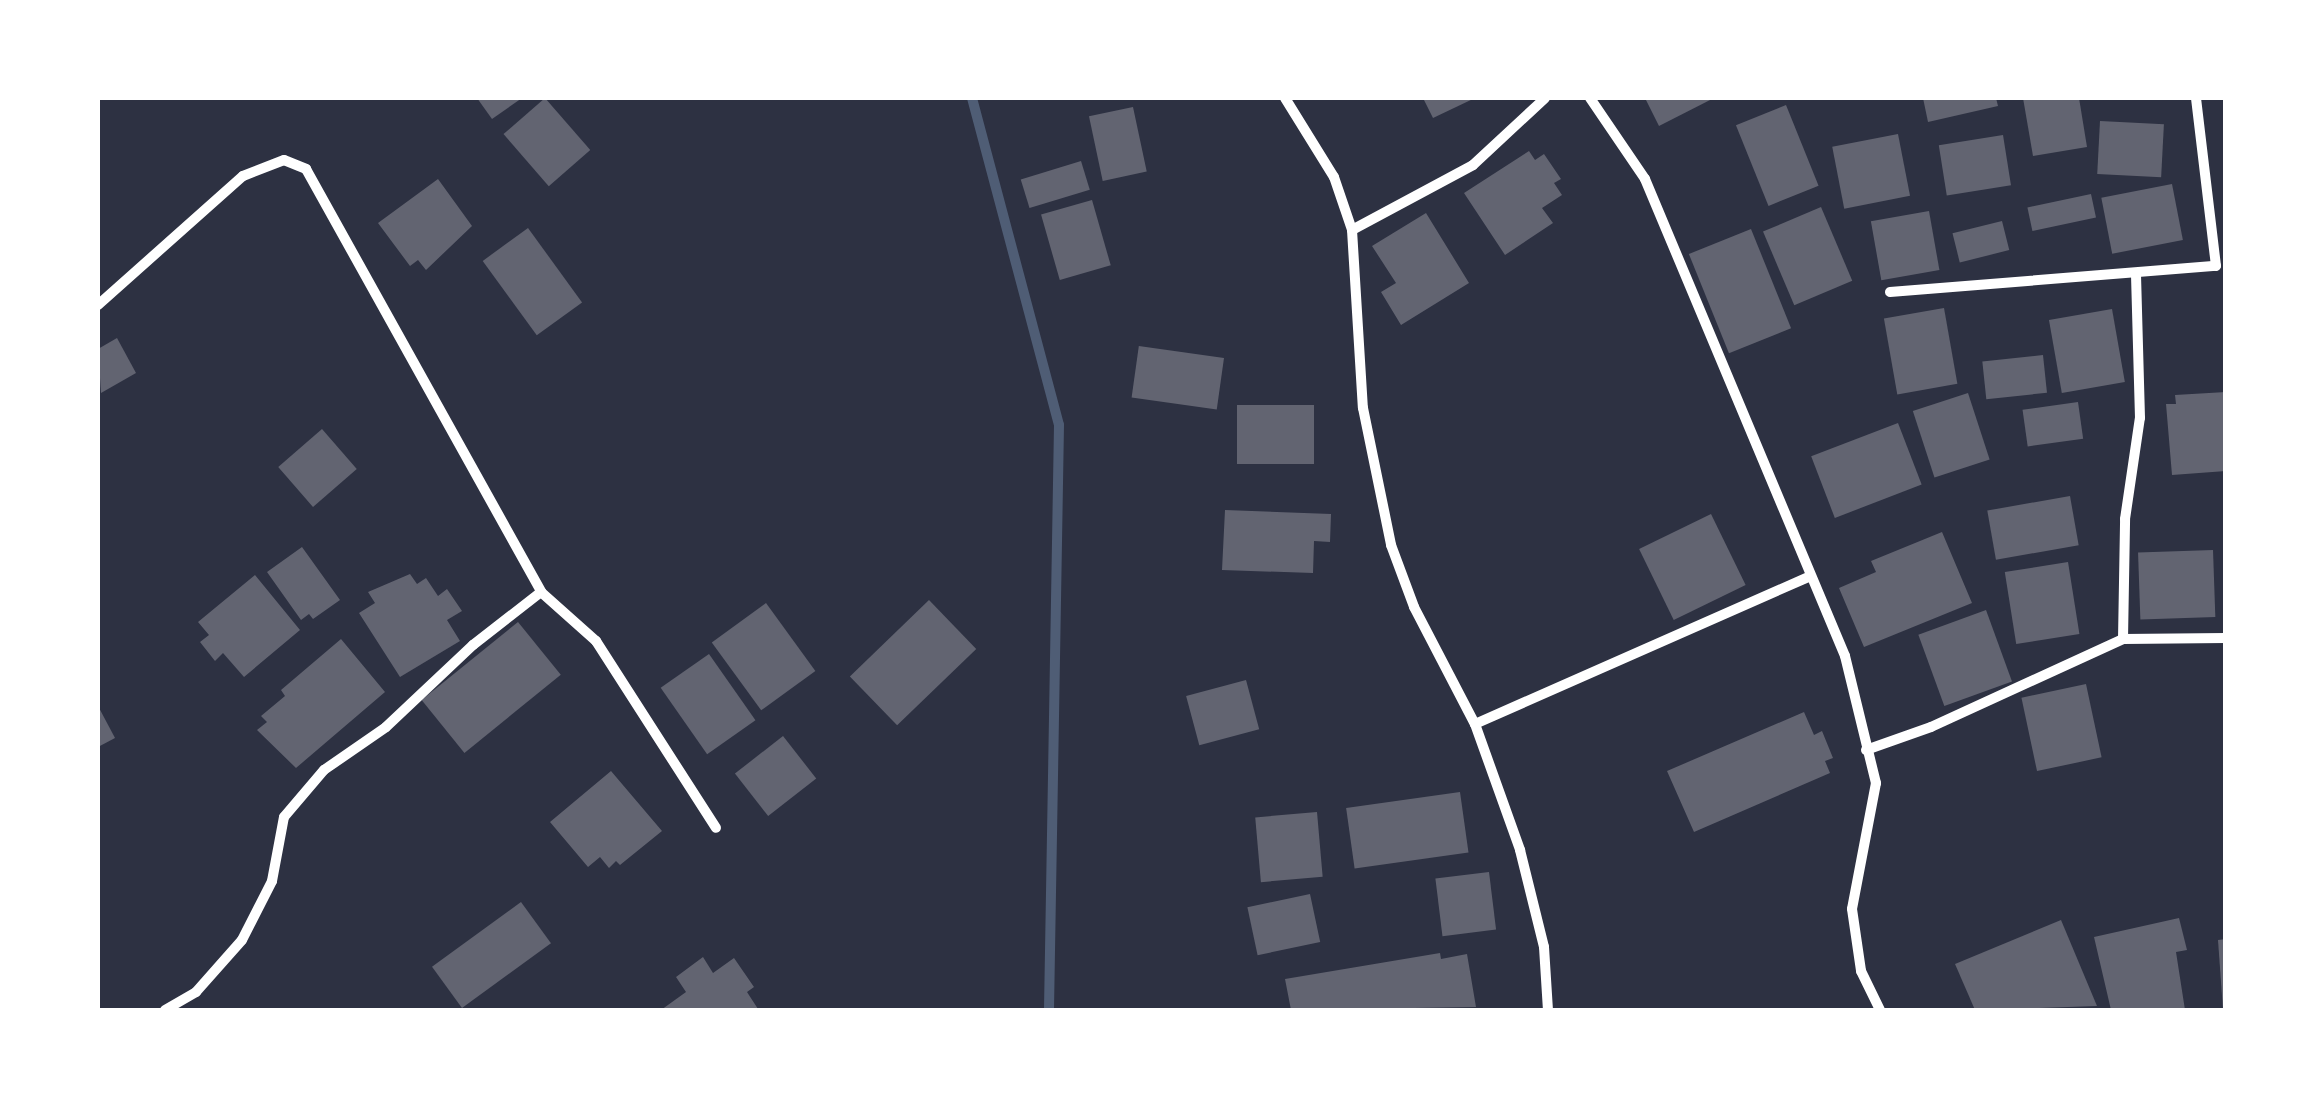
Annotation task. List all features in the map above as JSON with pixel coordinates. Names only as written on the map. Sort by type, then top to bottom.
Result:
[{"type":"street","points":[[1285,98],[1334,177],[1352,230],[1364,408],[1390,545],[1414,607],[1474,724],[1533,894],[1548,1010]]},
{"type":"street","points":[[1352,230],[1473,165],[1545,98]]},
{"type":"street","points":[[1590,98],[1644,180],[1845,656],[1876,783],[1852,910],[1861,971],[1880,1010]]},
{"type":"street","points":[[1890,292],[2220,265],[2196,98]]},
{"type":"street","points":[[98,305],[244,176],[284,160],[306,168],[541,592],[596,642],[716,828]]},
{"type":"street","points":[[2123,640],[2125,519],[2140,418],[2136,274]]},
{"type":"street","points":[[1474,724],[1810,576]]},
{"type":"street","points":[[164,1010],[196,992],[242,940],[272,881],[284,817],[324,770],[386,728],[474,645],[541,592]]},
{"type":"street","points":[[1866,750],[1931,728],[2123,640],[2226,638]]},
{"type":"building","points":[[477,98],[522,98],[492,119]]},
{"type":"building","points":[[545,98],[590,150],[549,186],[503,134]]},
{"type":"building","points":[[1423,98],[1475,98],[1433,118]]},
{"type":"building","points":[[1645,98],[1714,98],[1659,126]]},
{"type":"building","points":[[1923,98],[1996,98],[1998,106],[1928,122]]},
{"type":"building","points":[[2023,98],[2079,98],[2087,147],[2033,156]]},
{"type":"building","points":[[1786,105],[1819,186],[1769,206],[1736,125]]},
{"type":"building","points":[[1133,107],[1147,172],[1103,181],[1089,116]]},
{"type":"building","points":[[2100,121],[2164,124],[2161,177],[2097,174]]},
{"type":"building","points":[[1898,134],[1910,196],[1844,209],[1832,147]]},
{"type":"building","points":[[2003,135],[2011,185],[1947,196],[1939,145]]},
{"type":"building","points":[[1529,151],[1535,160],[1544,154],[1561,179],[1554,183],[1562,195],[1542,208],[1553,223],[1505,255],[1464,193]]},
{"type":"building","points":[[1081,161],[1090,190],[1030,208],[1021,179]]},
{"type":"building","points":[[438,179],[472,226],[426,270],[418,260],[410,266],[378,223]]},
{"type":"building","points":[[2172,184],[2183,240],[2112,254],[2101,198]]},
{"type":"building","points":[[2091,194],[2096,217],[2032,231],[2027,208]]},
{"type":"building","points":[[1092,200],[1111,265],[1060,280],[1041,215]]},
{"type":"building","points":[[1821,207],[1852,281],[1794,305],[1763,232]]},
{"type":"building","points":[[1929,211],[1939,270],[1881,280],[1871,221]]},
{"type":"building","points":[[1426,213],[1469,283],[1401,325],[1381,292],[1396,283],[1372,246]]},
{"type":"building","points":[[2002,221],[2009,250],[1960,262],[1953,233]]},
{"type":"building","points":[[528,228],[582,302],[537,335],[483,261]]},
{"type":"building","points":[[1751,229],[1791,328],[1729,353],[1689,254]]},
{"type":"building","points":[[1944,308],[1957,384],[1897,394],[1884,319]]},
{"type":"building","points":[[2112,309],[2125,382],[2062,393],[2049,320]]},
{"type":"building","points":[[117,338],[136,373],[101,393],[98,349]]},
{"type":"building","points":[[1139,346],[1224,358],[1217,409],[1132,398]]},
{"type":"building","points":[[2043,355],[2047,393],[1986,399],[1982,361]]},
{"type":"building","points":[[2226,392],[2226,471],[2172,475],[2166,404],[2176,404],[2175,395]]},
{"type":"building","points":[[1968,393],[1990,460],[1934,477],[1913,411]]},
{"type":"building","points":[[2078,402],[2083,439],[2028,446],[2023,410]]},
{"type":"building","points":[[1237,405],[1314,405],[1314,464],[1237,464]]},
{"type":"building","points":[[1898,423],[1922,485],[1835,518],[1811,456]]},
{"type":"building","points":[[322,429],[357,469],[313,507],[278,467]]},
{"type":"building","points":[[2070,496],[2079,545],[1996,560],[1987,511]]},
{"type":"building","points":[[1225,510],[1331,514],[1330,542],[1314,541],[1313,573],[1222,570]]},
{"type":"building","points":[[1711,514],[1746,585],[1674,620],[1639,549]]},
{"type":"building","points":[[1942,532],[1972,603],[1864,647],[1839,588],[1876,572],[1871,561]]},
{"type":"building","points":[[302,547],[340,600],[313,619],[309,614],[301,620],[267,572]]},
{"type":"building","points":[[2213,550],[2215,617],[2140,620],[2138,553]]},
{"type":"building","points":[[2068,562],[2079,634],[2016,644],[2005,572]]},
{"type":"building","points":[[410,574],[417,584],[426,578],[438,596],[447,589],[462,611],[447,620],[460,641],[400,677],[359,613],[375,603],[368,592]]},
{"type":"building","points":[[255,575],[300,630],[244,677],[223,653],[215,661],[200,642],[209,635],[198,622]]},
{"type":"building","points":[[929,600],[976,649],[897,725],[850,676]]},
{"type":"building","points":[[766,603],[815,671],[761,710],[712,642]]},
{"type":"building","points":[[1986,610],[2012,681],[1944,706],[1918,635]]},
{"type":"building","points":[[518,622],[561,675],[464,753],[422,700]]},
{"type":"building","points":[[341,639],[385,692],[296,768],[257,730],[267,722],[261,716],[285,696],[281,690]]},
{"type":"building","points":[[709,654],[755,720],[707,754],[661,688]]},
{"type":"building","points":[[1246,680],[1259,729],[1199,745],[1186,696]]},
{"type":"building","points":[[2086,684],[2102,757],[2037,771],[2021,698]]},
{"type":"building","points":[[98,706],[115,738],[98,747]]},
{"type":"building","points":[[1804,712],[1814,735],[1822,731],[1833,758],[1825,761],[1830,773],[1694,832],[1667,771]]},
{"type":"building","points":[[783,736],[816,779],[768,816],[735,774]]},
{"type":"building","points":[[611,771],[662,831],[620,865],[616,861],[609,868],[600,857],[588,867],[550,822]]},
{"type":"building","points":[[1460,792],[1468,852],[1355,868],[1346,808]]},
{"type":"building","points":[[1317,812],[1323,877],[1261,882],[1255,817]]},
{"type":"building","points":[[1489,872],[1496,930],[1442,936],[1435,879]]},
{"type":"building","points":[[1310,894],[1320,942],[1258,955],[1247,907]]},
{"type":"building","points":[[521,902],[551,943],[462,1008],[432,967]]},
{"type":"building","points":[[2179,918],[2187,950],[2176,952],[2185,1010],[2111,1010],[2094,937]]},
{"type":"building","points":[[2061,920],[2097,1006],[1975,1010],[1955,964]]},
{"type":"building","points":[[2226,939],[2226,1010],[2223,1010],[2218,940]]},
{"type":"building","points":[[1440,953],[1441,959],[1467,954],[1476,1007],[1291,1010],[1285,979]]},
{"type":"building","points":[[703,957],[713,973],[734,958],[754,987],[747,992],[758,1009],[661,1010],[686,992],[676,977]]},
{"type":"waterway","points":[[972,98],[1059,425],[1049,1010]]}]
